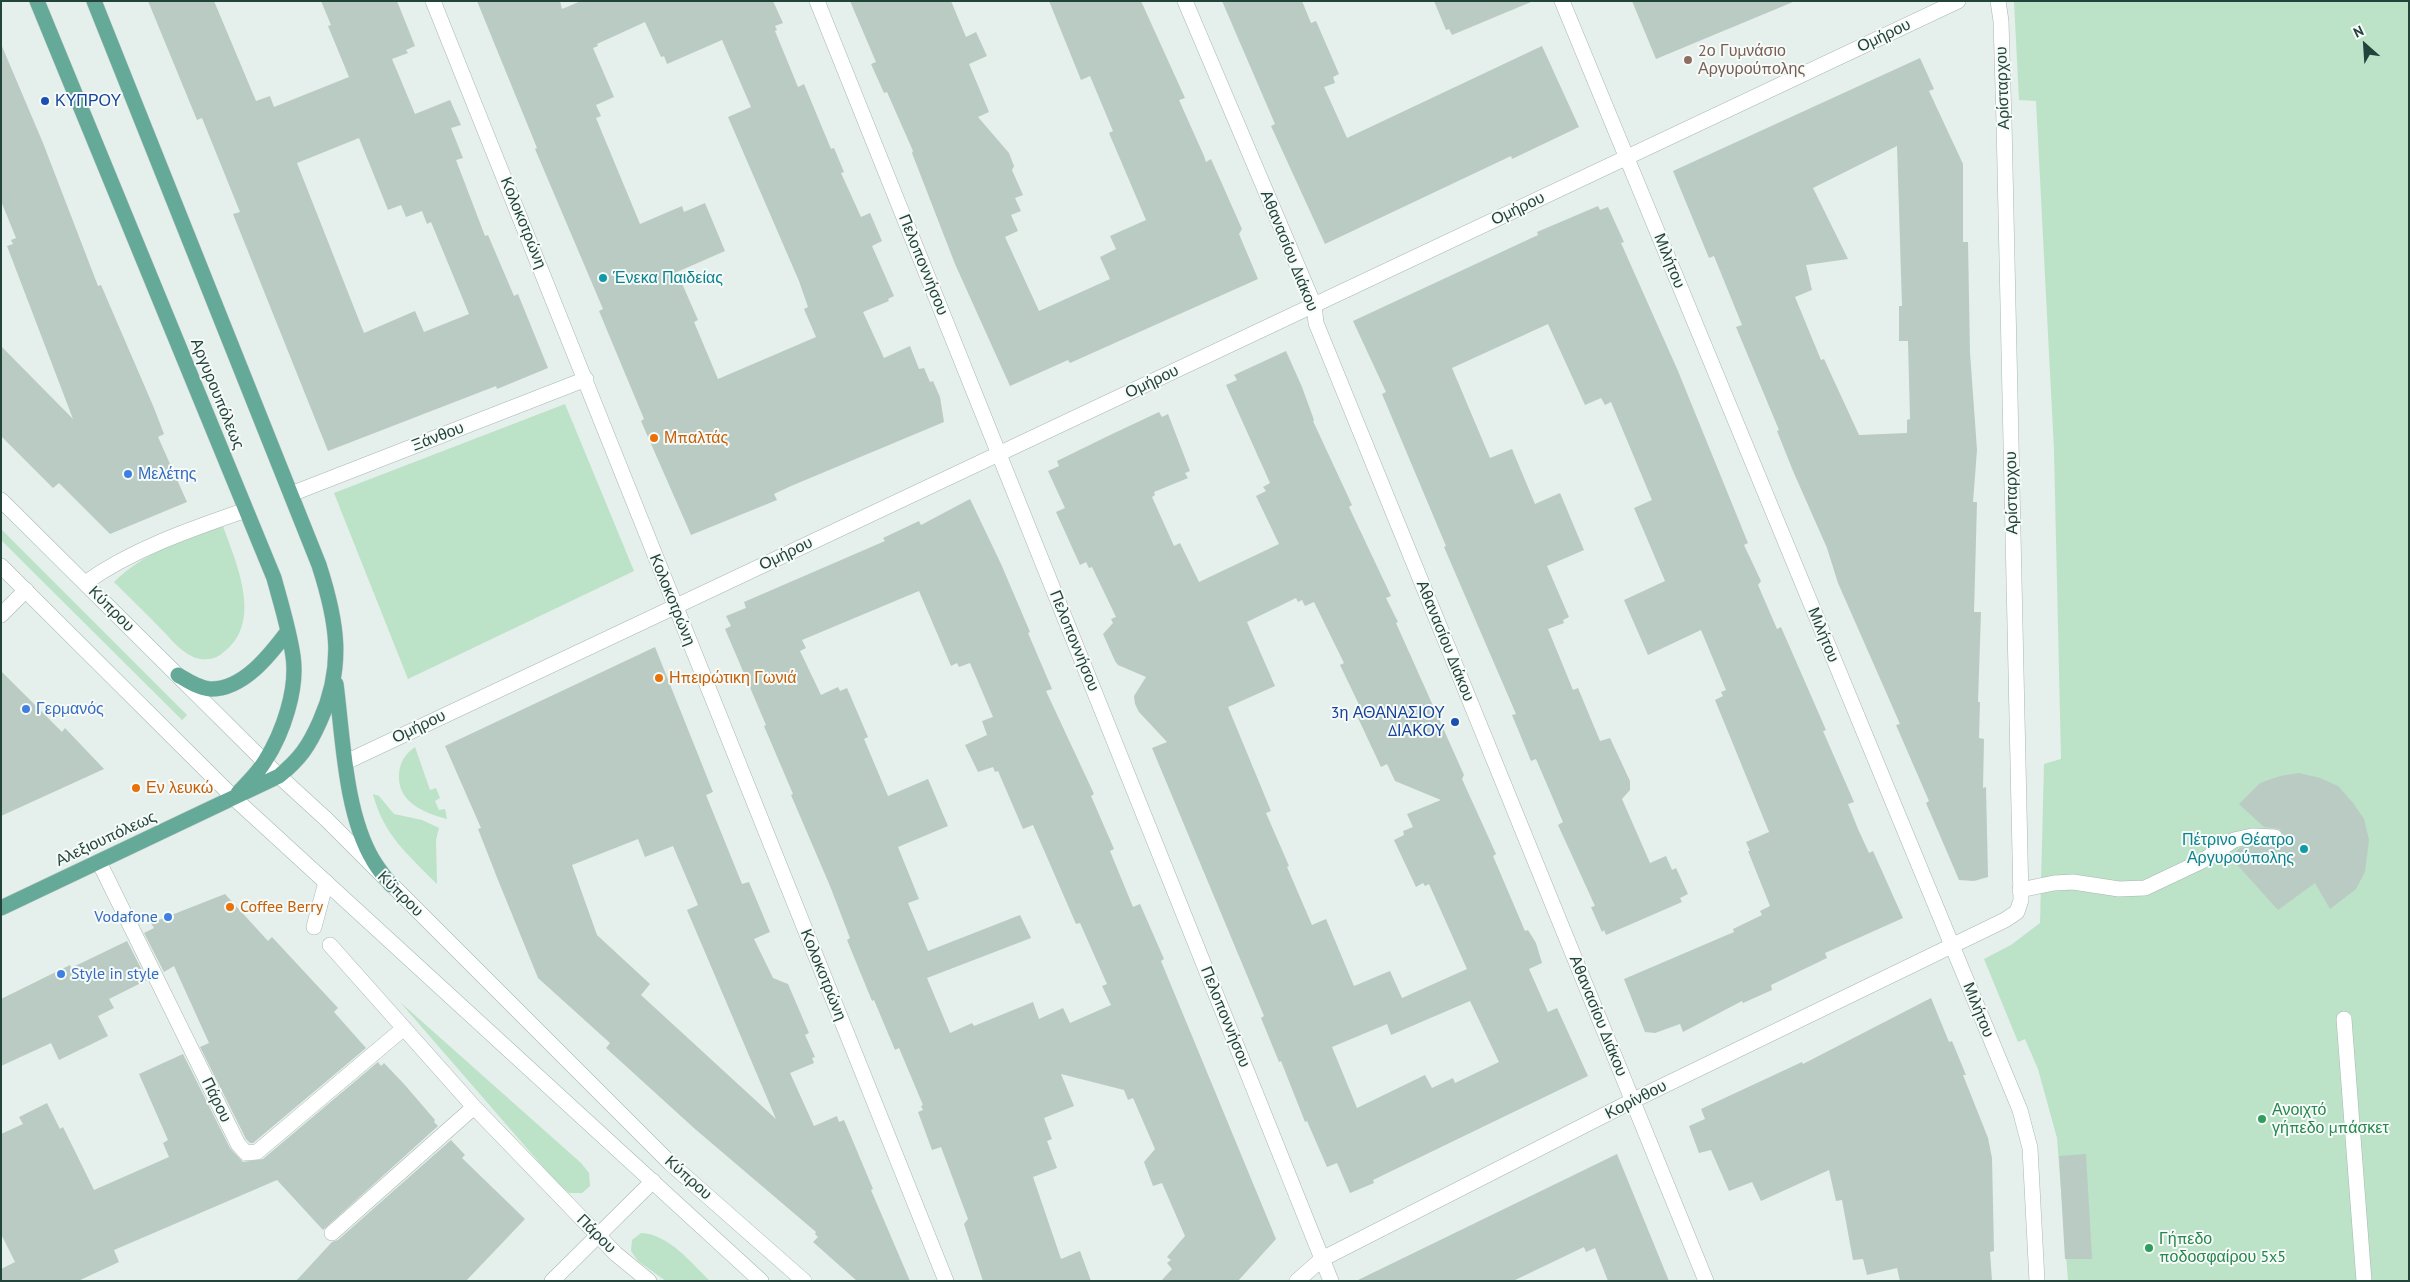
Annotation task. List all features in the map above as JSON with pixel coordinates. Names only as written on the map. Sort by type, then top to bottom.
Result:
[{"type":"main road","name":"Αργυρουπόλεως","points":[[37,1],[274,578],[288,631],[294,658],[293,683],[276,742],[265,762],[234,798]]},
{"type":"main road","name":"Αργυρουπόλεως","points":[[94,1],[319,564],[332,606],[337,646],[335,677],[326,707],[310,743],[298,760],[279,776]]},
{"type":"main road","points":[[178,675],[195,685],[208,689],[220,688],[234,683],[263,661],[288,631]]},
{"type":"main road","points":[[335,677],[351,798],[356,820],[372,859],[391,885]]},
{"type":"main road","name":"Αλεξιουπόλεως","points":[[1,908],[279,776]]},
{"type":"street","name":"Κολοκοτρώνη","points":[[433,1],[946,1281]]},
{"type":"street","name":"Πελοποννήσου","points":[[817,1],[1331,1281]]},
{"type":"street","name":"Αθανασίου Διάκου","points":[[1185,1],[1314,305],[1320,332],[1706,1281]]},
{"type":"street","name":"Μιλήτου","points":[[1562,1],[2020,1110],[2030,1148],[2037,1281]]},
{"type":"street","name":"Ομήρου","points":[[346,762],[1958,1]]},
{"type":"street","name":"Αρίσταρχου","points":[[1951,945],[2005,920],[2017,912],[2021,900],[2005,142],[2001,21],[1998,1]]},
{"type":"street","name":"Ξάνθου","points":[[290,494],[586,379]]},
{"type":"street","name":"Κύπρου","points":[[1,500],[279,776],[326,819],[670,1163],[804,1281]]},
{"type":"street","points":[[85,583],[111,565],[201,526],[246,510]]},
{"type":"street","name":"Κύπρου","points":[[1,566],[234,798],[761,1281]]},
{"type":"street","points":[[1,615],[26,590]]},
{"type":"street","points":[[2020,890],[2054,883],[2073,882],[2119,889],[2145,888],[2202,861],[2234,840],[2252,836],[2275,837]]},
{"type":"street","name":"Πάρου","points":[[99,862],[238,1144],[246,1153],[257,1152],[404,1028]]},
{"type":"street","points":[[314,927],[326,882]]},
{"type":"street","name":"Πάρου","points":[[330,945],[474,1107],[596,1235],[649,1281]]},
{"type":"street","name":"Κορίνθου","points":[[1297,1281],[1322,1259],[1632,1101],[1951,945]]},
{"type":"street","points":[[2344,1019],[2364,1281]]},
{"type":"street","points":[[332,1233],[474,1107]]},
{"type":"street","points":[[552,1281],[596,1235],[653,1182]]},
{"type":"green space","points":[[2014,1],[2409,1],[2409,1281],[2068,1281],[2057,1138],[2038,1069],[2025,1039],[2018,1042],[1984,959],[2011,945],[2040,923],[2044,764],[2061,759],[2054,450],[2036,101],[2019,100]]},
{"type":"green space","points":[[565,404],[634,571],[408,679],[334,493]]},
{"type":"green space","points":[[223,526],[240,576],[244,594],[244,612],[241,628],[234,642],[220,655],[211,659],[202,659],[189,655],[179,648],[114,582],[125,572],[151,555],[194,535]]},
{"type":"green space","points":[[1,529],[187,715],[182,720],[1,540]]},
{"type":"green space","points":[[415,747],[430,790],[436,788],[440,798],[435,801],[439,810],[445,809],[447,819],[421,810],[407,799],[402,792],[399,774],[402,762],[408,752]]},
{"type":"green space","points":[[373,794],[379,796],[394,814],[422,820],[439,828],[436,840],[437,884],[390,832],[377,808]]},
{"type":"green space","points":[[400,1002],[581,1163],[589,1173],[590,1186],[582,1193],[569,1193],[557,1183]]},
{"type":"green space","points":[[641,1233],[661,1238],[670,1244],[710,1281],[666,1281],[638,1261],[631,1251],[632,1240]]},
{"type":"building","points":[[148,1],[214,1],[256,101],[270,96],[274,107],[349,77],[328,26],[331,25],[321,1],[397,1],[415,46],[406,50],[408,53],[392,59],[415,114],[450,100],[461,125],[451,128],[463,158],[456,160],[485,236],[488,235],[514,296],[518,294],[548,368],[497,389],[496,386],[328,451],[233,214],[240,212],[202,118],[197,120]],"holes":[[[359,138],[388,210],[401,205],[406,217],[422,211],[427,224],[431,222],[469,314],[424,332],[415,311],[364,333],[297,163]]]},
{"type":"building","points":[[477,1],[560,1],[562,9],[581,1],[773,1],[783,23],[775,26],[777,30],[775,31],[798,87],[804,84],[831,149],[834,148],[844,172],[841,173],[861,217],[870,213],[882,241],[872,246],[894,296],[888,299],[889,301],[863,312],[884,358],[910,346],[919,369],[924,368],[930,382],[933,381],[940,397],[944,422],[791,486],[774,494],[777,500],[691,535],[641,421],[644,419],[599,311],[603,309],[535,149],[537,148]],"holes":[[[645,22],[661,57],[664,56],[667,64],[722,40],[751,107],[728,117],[799,281],[808,307],[804,309],[816,337],[718,379],[694,322],[698,320],[677,272],[725,251],[705,203],[684,212],[682,206],[640,224],[596,118],[601,116],[596,105],[614,97],[593,48],[598,46],[597,44]]]},
{"type":"building","points":[[850,1],[951,1],[966,37],[976,32],[987,56],[969,64],[989,112],[978,117],[1009,153],[1014,166],[1012,170],[1023,195],[1015,198],[1021,211],[1011,215],[1018,231],[1005,237],[1039,311],[1110,279],[1100,257],[1116,249],[1110,236],[1146,220],[1109,133],[1113,131],[1090,76],[1081,80],[1049,1],[1141,1],[1185,98],[1179,100],[1206,162],[1211,159],[1242,229],[1239,234],[1258,279],[1070,363],[1068,360],[1010,386],[955,264],[912,153],[913,151],[887,92],[884,93],[871,64],[876,62]]},
{"type":"building","points":[[1222,1],[1302,1],[1311,23],[1316,21],[1339,74],[1333,77],[1335,83],[1324,87],[1347,138],[1542,46],[1579,127],[1512,159],[1511,156],[1325,244],[1271,126],[1275,124]]},
{"type":"building","points":[[1434,1],[1531,2],[1452,35],[1449,29],[1446,30]]},
{"type":"building","points":[[1632,1],[1793,1],[1793,2],[1656,59]]},
{"type":"building","points":[[1,44],[43,143],[98,286],[101,285],[154,408],[164,434],[158,437],[187,502],[110,534],[59,483],[53,488],[1,436],[1,346],[73,419],[7,246],[13,244],[11,240],[16,238],[1,201]]},
{"type":"building","points":[[1920,58],[1934,89],[1929,91],[1963,164],[1963,242],[1968,242],[1970,353],[1977,450],[1973,502],[1977,502],[1974,612],[1981,612],[1978,702],[1980,702],[1979,738],[1984,739],[1983,788],[1986,787],[1988,877],[1974,881],[1959,880],[1926,803],[1929,801],[1896,725],[1900,724],[1838,583],[1827,548],[1793,471],[1777,431],[1779,430],[1736,327],[1742,325],[1714,256],[1709,258],[1673,171]],"holes":[[[1897,146],[1902,306],[1899,306],[1899,341],[1908,341],[1910,419],[1907,420],[1907,433],[1859,435],[1824,359],[1821,360],[1795,297],[1812,290],[1806,265],[1848,259],[1813,188]]]},
{"type":"building","points":[[1598,206],[1600,210],[1608,207],[1624,242],[1621,243],[1678,371],[1748,543],[1744,545],[1761,581],[1758,585],[1777,629],[1781,627],[1826,730],[1823,731],[1854,802],[1848,804],[1858,829],[1869,853],[1873,851],[1903,918],[1825,953],[1827,958],[1771,985],[1772,990],[1743,1003],[1742,1001],[1683,1032],[1680,1024],[1655,1033],[1645,1032],[1624,979],[1734,932],[1733,929],[1762,915],[1760,911],[1770,906],[1746,842],[1769,832],[1715,700],[1723,696],[1721,692],[1726,690],[1701,630],[1648,655],[1624,600],[1665,581],[1634,508],[1652,500],[1611,402],[1605,405],[1601,398],[1585,405],[1548,324],[1452,368],[1490,458],[1512,449],[1535,504],[1560,493],[1584,550],[1547,566],[1569,617],[1563,620],[1564,623],[1548,629],[1573,690],[1578,688],[1600,741],[1610,738],[1630,781],[1630,790],[1622,799],[1650,863],[1666,856],[1672,870],[1676,868],[1688,894],[1680,898],[1682,902],[1606,935],[1604,930],[1602,932],[1591,907],[1595,906],[1558,825],[1563,822],[1536,759],[1531,761],[1512,715],[1516,714],[1444,547],[1446,546],[1382,394],[1386,392],[1353,321],[1538,235],[1537,232]]},
{"type":"building","points":[[1286,351],[1302,387],[1313,421],[1352,505],[1349,507],[1391,596],[1386,598],[1464,775],[1462,779],[1496,854],[1493,856],[1525,931],[1528,930],[1536,943],[1542,963],[1529,969],[1548,1012],[1557,1008],[1588,1076],[1373,1180],[1374,1183],[1350,1193],[1337,1163],[1327,1167],[1307,1121],[1305,1122],[1281,1061],[1279,1062],[1261,1018],[1264,1016],[1152,748],[1167,742],[1139,712],[1135,704],[1134,696],[1146,677],[1118,665],[1115,661],[1103,634],[1113,623],[1111,619],[1116,617],[1092,567],[1089,568],[1086,562],[1080,565],[1056,512],[1065,508],[1048,471],[1059,466],[1057,461],[1108,436],[1159,412],[1162,417],[1168,414],[1190,471],[1185,473],[1188,478],[1154,492],[1155,495],[1152,497],[1174,546],[1180,543],[1199,582],[1279,544],[1256,496],[1266,491],[1263,487],[1270,483],[1226,385],[1237,380],[1234,375]],"holes":[[[1296,598],[1298,602],[1302,600],[1305,606],[1314,602],[1344,663],[1340,665],[1364,715],[1358,718],[1381,767],[1387,764],[1395,781],[1441,800],[1407,814],[1413,827],[1403,831],[1404,835],[1394,840],[1416,887],[1423,883],[1425,886],[1429,884],[1467,969],[1402,998],[1390,971],[1354,986],[1326,919],[1312,925],[1266,813],[1271,811],[1228,707],[1275,686],[1247,622]],[[1470,1001],[1499,1062],[1455,1083],[1453,1078],[1432,1088],[1425,1075],[1357,1108],[1332,1047],[1387,1024],[1391,1035]]]},
{"type":"building","points":[[970,499],[1001,564],[1030,632],[1028,633],[1052,689],[1046,691],[1094,794],[1091,796],[1114,849],[1110,851],[1133,907],[1140,904],[1164,959],[1161,961],[1276,1239],[1238,1281],[1161,1281],[1172,1269],[1167,1263],[1171,1260],[1167,1257],[1185,1236],[1162,1183],[1153,1186],[1144,1162],[1155,1149],[1133,1098],[1128,1100],[1124,1090],[1061,1074],[1074,1106],[1044,1118],[1052,1139],[1047,1141],[1057,1168],[1033,1177],[1061,1259],[1080,1251],[1091,1281],[983,1281],[964,1224],[968,1219],[941,1147],[932,1150],[918,1112],[923,1110],[921,1106],[923,1105],[899,1048],[895,1050],[874,1000],[872,1001],[847,940],[850,938],[830,886],[791,795],[793,794],[764,726],[766,725],[725,629],[731,626],[726,616],[746,608],[744,602],[885,541],[883,538],[919,521],[921,525]],"holes":[[[919,591],[951,666],[957,663],[959,667],[970,663],[993,717],[982,721],[987,735],[965,745],[978,772],[993,767],[995,772],[998,771],[1023,829],[1033,825],[1076,924],[1080,923],[1107,984],[1102,986],[1111,1005],[1070,1023],[1063,1008],[1039,1019],[1033,1002],[974,1026],[972,1023],[950,1033],[927,978],[1031,938],[1020,915],[928,951],[908,903],[919,899],[898,847],[948,826],[928,779],[888,796],[864,739],[868,737],[847,688],[840,691],[838,687],[821,695],[800,651],[806,648],[802,640]]]},
{"type":"building","points":[[655,647],[713,792],[706,795],[742,884],[749,882],[770,932],[754,939],[773,978],[788,984],[809,1033],[805,1035],[815,1057],[812,1058],[814,1063],[790,1073],[814,1126],[837,1116],[839,1122],[844,1120],[873,1189],[871,1190],[910,1281],[857,1281],[813,1242],[818,1237],[815,1234],[816,1232],[695,1129],[606,1048],[610,1043],[538,978],[478,829],[481,828],[445,746]],"holes":[[[638,839],[645,857],[673,846],[698,905],[687,910],[776,1119],[641,995],[650,984],[597,935],[572,865]]]},
{"type":"building","points":[[1,671],[62,732],[65,728],[104,769],[1,816]]},
{"type":"building","name":"Πέτρινο Θέατρο Αργυρούπολης","points":[[2299,773],[2320,778],[2338,786],[2364,819],[2369,840],[2365,872],[2356,889],[2330,909],[2315,883],[2278,910],[2230,857],[2240,848],[2253,845],[2275,846],[2283,842],[2284,837],[2280,829],[2264,827],[2239,804],[2260,783],[2280,776]]},
{"type":"building","points":[[225,894],[268,941],[272,937],[338,1008],[334,1012],[366,1048],[253,1143],[246,1139],[200,1047],[209,1043],[174,966],[164,972],[144,933],[154,928],[151,923]]},
{"type":"building","points":[[127,941],[147,980],[109,999],[114,1008],[98,1016],[108,1036],[59,1060],[51,1043],[1,1066],[1,999],[70,965],[71,968]]},
{"type":"building","points":[[1931,998],[1949,1042],[1952,1041],[1966,1075],[1963,1075],[1988,1138],[1992,1158],[1994,1251],[1990,1252],[1992,1281],[1900,1281],[1897,1268],[1867,1275],[1863,1259],[1853,1260],[1842,1200],[1836,1201],[1829,1170],[1761,1201],[1752,1182],[1729,1191],[1711,1150],[1699,1153],[1689,1126],[1705,1119],[1701,1109],[1802,1062],[1803,1064]]},
{"type":"building","points":[[183,1054],[230,1148],[243,1162],[263,1159],[378,1062],[381,1066],[384,1063],[404,1084],[438,1126],[323,1230],[277,1180],[114,1250],[119,1262],[78,1281],[1,1281],[1,1269],[15,1262],[1,1234],[1,1134],[23,1124],[19,1117],[47,1103],[60,1129],[63,1127],[94,1190],[169,1157],[163,1143],[168,1140],[139,1074]]},
{"type":"building","points":[[451,1140],[465,1155],[462,1158],[525,1219],[466,1281],[296,1281],[332,1242],[338,1240]]},
{"type":"building","points":[[1617,1154],[1669,1281],[1608,1281],[1595,1248],[1586,1252],[1584,1247],[1513,1281],[1356,1281]]},
{"type":"building","points":[[2086,1154],[2092,1259],[2065,1259],[2059,1156]]},
{"type":"place","name":"2ο Γυμνάσιο Αργυρούπολης","points":[[1688,60]]},
{"type":"place","name":"ΚΥΠΡΟΥ","points":[[45,101]]},
{"type":"place","name":"Ένεκα Παιδείας","points":[[603,278]]},
{"type":"place","name":"Μπαλτάς","points":[[654,438]]},
{"type":"place","name":"Μελέτης","points":[[128,474]]},
{"type":"place","name":"Ηπειρώτικη Γωνιά","points":[[659,678]]},
{"type":"place","name":"Γερμανός","points":[[26,709]]},
{"type":"place","name":"3η ΑΘΑΝΑΣΙΟΥ ΔΙΑΚΟΥ","points":[[1455,722]]},
{"type":"place","name":"Εν λευκώ","points":[[136,788]]},
{"type":"place","name":"Πέτρινο Θέατρο Αργυρούπολης","points":[[2304,849]]},
{"type":"place","name":"Coffee Berry","points":[[230,907]]},
{"type":"place","name":"Vodafone","points":[[168,917]]},
{"type":"place","name":"Style in style","points":[[61,974]]},
{"type":"place","name":"Ανοιχτό γήπεδο μπάσκετ","points":[[2262,1119]]},
{"type":"place","name":"Γήπεδο ποδοσφαίρου 5x5","points":[[2149,1248]]}]
